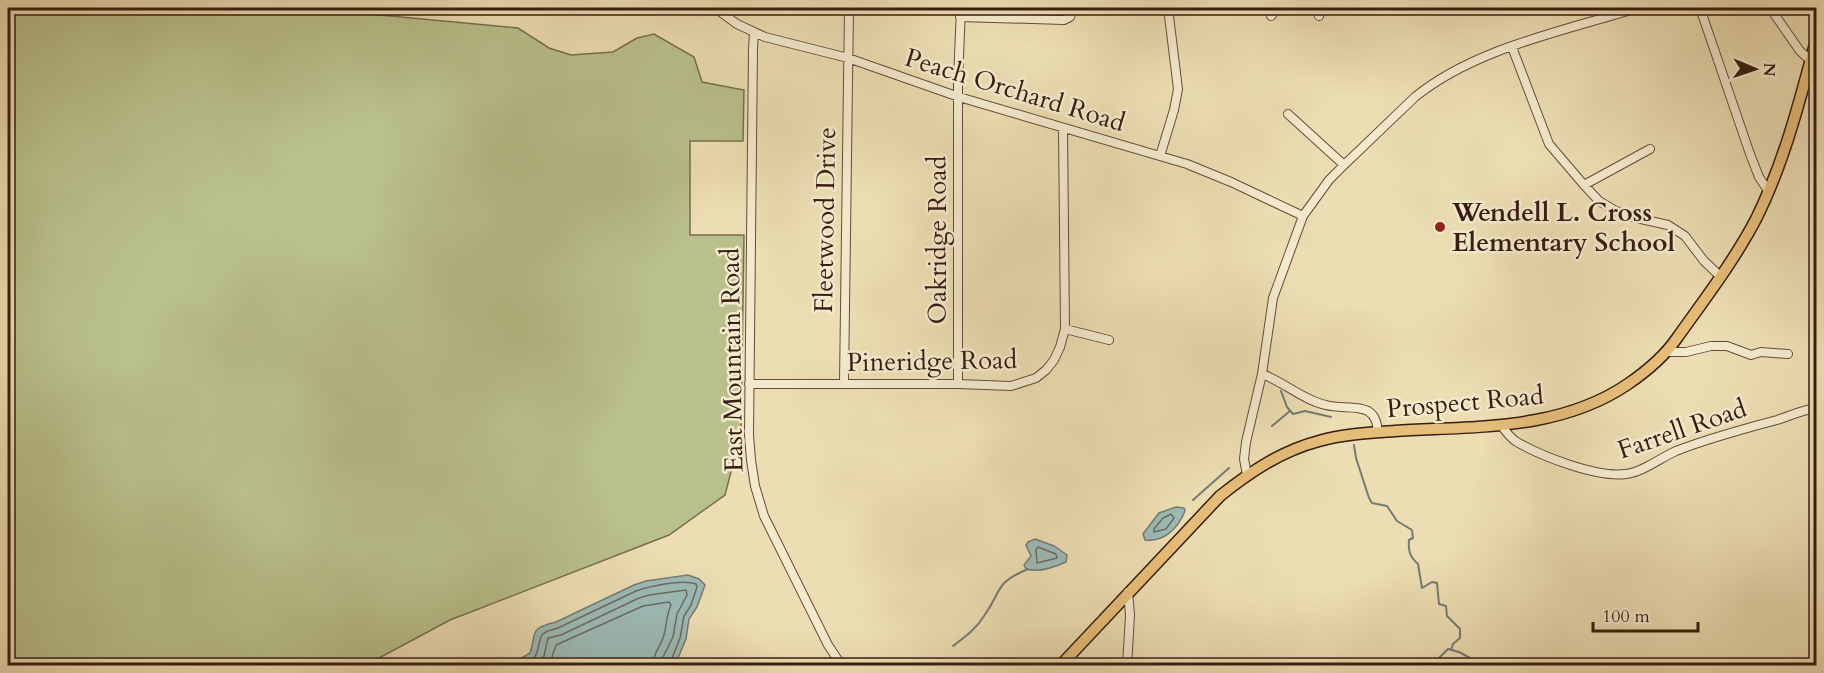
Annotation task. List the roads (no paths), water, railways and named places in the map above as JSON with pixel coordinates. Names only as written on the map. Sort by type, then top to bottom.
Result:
[{"type":"main road","name":"Prospect Road","points":[[1060,666],[1220,496],[1247,475],[1269,462],[1306,445],[1348,435],[1501,425],[1555,417],[1608,398],[1649,370],[1667,352],[1720,276],[1744,240],[1769,192],[1779,167],[1816,40]]},
{"type":"street","name":"Peach Orchard Road","points":[[715,8],[733,22],[754,33],[786,44],[848,58],[958,97],[1160,156],[1212,174],[1303,216]]},
{"type":"street","name":"Fleetwood Drive","points":[[844,383],[849,8]]},
{"type":"street","name":"Oakridge Road","points":[[958,384],[958,97],[961,8]]},
{"type":"street","points":[[960,17],[1064,20],[1070,17],[1073,8]]},
{"type":"street","points":[[1160,156],[1178,88],[1168,8]]},
{"type":"street","points":[[1271,16],[1278,8]]},
{"type":"street","points":[[1247,475],[1244,459],[1246,442],[1262,374],[1273,298],[1303,216],[1322,189],[1344,165],[1429,86],[1476,60],[1637,8]]},
{"type":"street","points":[[1700,8],[1750,154],[1759,177],[1769,192]]},
{"type":"street","points":[[1770,8],[1800,51],[1811,61]]},
{"type":"street","name":"East Mountain Road","points":[[754,33],[749,384],[751,460],[762,510],[828,645],[842,666]]},
{"type":"street","points":[[1512,47],[1550,144],[1584,186],[1599,201],[1616,211],[1632,218],[1668,225],[1685,236],[1704,261],[1720,276]]},
{"type":"street","points":[[1288,114],[1344,165]]},
{"type":"street","name":"Pineridge Road","points":[[749,384],[1011,386],[1036,378],[1054,360],[1065,328],[1063,129]]},
{"type":"street","points":[[1584,186],[1650,149]]},
{"type":"street","points":[[1065,328],[1109,340]]},
{"type":"street","points":[[1667,352],[1686,352],[1711,346],[1727,346],[1751,355],[1761,352],[1788,354]]},
{"type":"street","points":[[1262,374],[1315,402],[1368,411],[1374,416],[1378,432]]},
{"type":"street","name":"Farrell Road","points":[[1501,425],[1515,441],[1569,465],[1596,472],[1622,475],[1697,443],[1816,408]]},
{"type":"street","points":[[1127,666],[1130,615],[1128,592]]},
{"type":"water","points":[[1176,507],[1184,508],[1185,511],[1175,528],[1159,539],[1145,540],[1143,534],[1159,513]]},
{"type":"water","points":[[1035,539],[1054,546],[1067,555],[1066,562],[1041,570],[1026,569],[1024,565],[1031,556],[1026,545]]},
{"type":"water","points":[[688,575],[699,579],[705,585],[697,607],[689,619],[686,639],[675,665],[510,665],[530,653],[537,629],[634,585]]},
{"type":"waterway","points":[[1281,391],[1287,407],[1293,414],[1305,411],[1331,417]]},
{"type":"waterway","points":[[1272,426],[1290,411]]},
{"type":"waterway","points":[[1354,445],[1369,498],[1372,503],[1387,506],[1397,521],[1412,530],[1413,538],[1409,540],[1409,551],[1418,564],[1422,588],[1432,582],[1437,583],[1439,604],[1446,606],[1447,616],[1460,629],[1460,638],[1453,644],[1451,650]]},
{"type":"waterway","points":[[1193,500],[1229,468]]},
{"type":"waterway","points":[[953,646],[977,625],[1000,588],[1009,579],[1028,569]]},
{"type":"waterway","points":[[1431,666],[1448,649],[1459,652],[1485,666]]},
{"type":"place","name":"Wendell L. Cross Elementary School","points":[[1440,227]]}]
